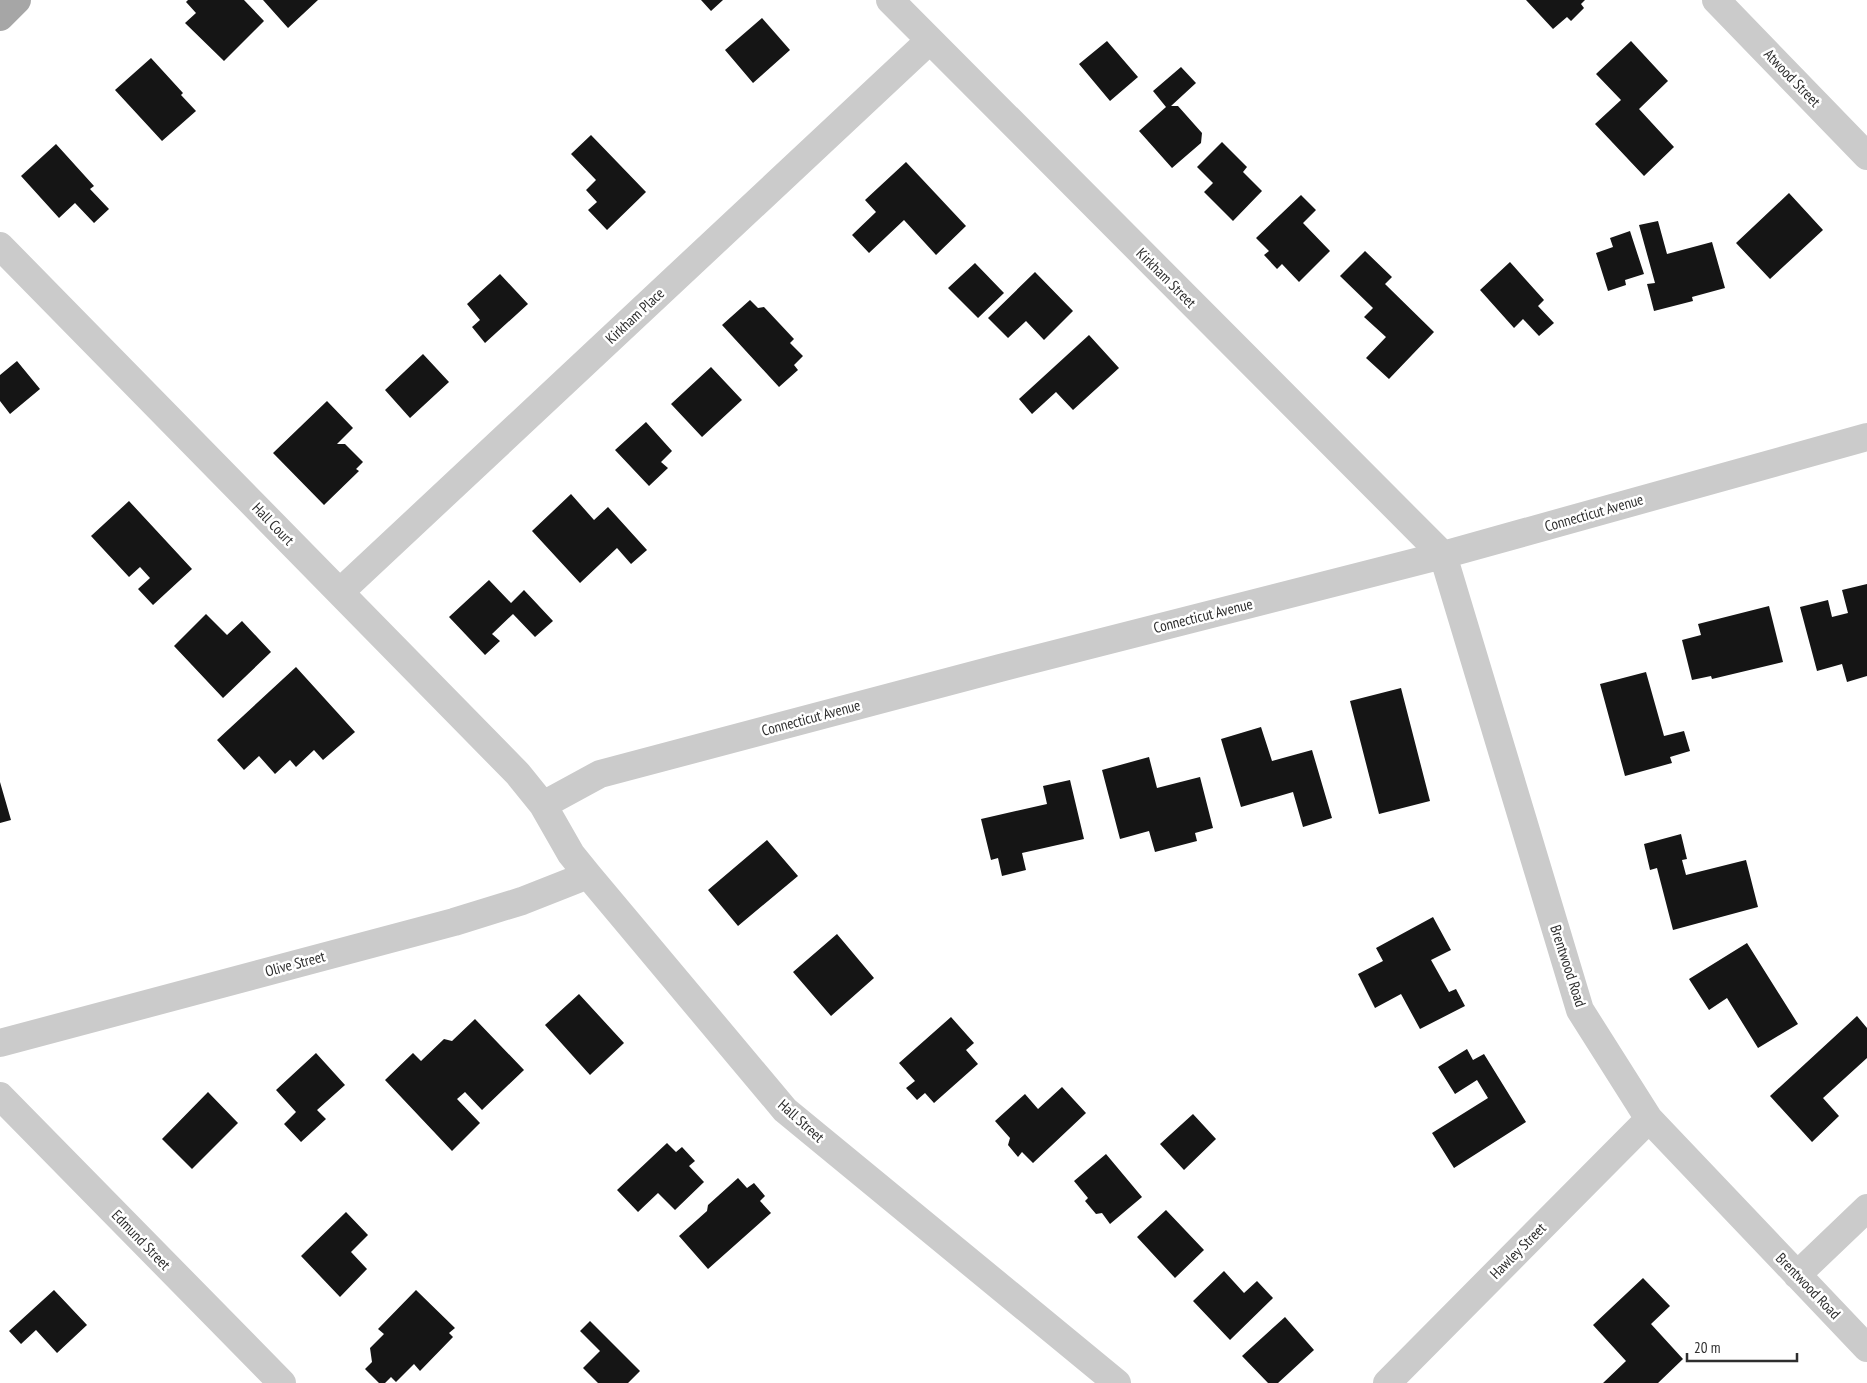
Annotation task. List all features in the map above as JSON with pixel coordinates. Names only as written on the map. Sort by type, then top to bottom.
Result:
[{"type":"main road","points":[[0,17],[17,0]]},
{"type":"street","name":"Kirkham Street","points":[[890,0],[1443,555]]},
{"type":"street","name":"Atwood Street","points":[[1716,0],[1867,156]]},
{"type":"street","name":"Kirkham Place","points":[[340,592],[929,41]]},
{"type":"street","name":"Hall Court","points":[[0,246],[518,774],[543,805]]},
{"type":"street","name":"Connecticut Avenue","points":[[543,805],[600,774],[1000,668],[1443,555],[1867,437]]},
{"type":"street","name":"Brentwood Road","points":[[1443,555],[1580,1010],[1649,1120],[1867,1348]]},
{"type":"street","name":"Hall Street","points":[[543,805],[571,854],[785,1110],[1117,1383]]},
{"type":"street","name":"Olive Street","points":[[0,1043],[454,922],[522,901],[588,875]]},
{"type":"street","name":"Edmund Street","points":[[0,1096],[282,1383]]},
{"type":"street","name":"Hawley Street","points":[[1387,1383],[1649,1120]]},
{"type":"street","points":[[1797,1275],[1867,1208]]},
{"type":"building","points":[[188,0],[244,0],[264,21],[224,61],[185,23],[196,13],[186,2]]},
{"type":"building","points":[[263,0],[318,0],[288,28]]},
{"type":"building","points":[[701,0],[723,0],[711,11]]},
{"type":"building","points":[[1526,0],[1585,0],[1581,4],[1584,8],[1571,21],[1567,17],[1553,29]]},
{"type":"building","points":[[762,18],[790,50],[753,83],[725,50]]},
{"type":"building","points":[[1107,41],[1138,77],[1110,101],[1079,64]]},
{"type":"building","points":[[1631,41],[1668,81],[1639,109],[1674,147],[1644,176],[1595,124],[1621,100],[1596,74]]},
{"type":"building","points":[[151,58],[183,93],[181,95],[196,111],[162,141],[115,90]]},
{"type":"building","points":[[1181,67],[1196,83],[1171,106],[1178,106],[1202,133],[1201,143],[1172,168],[1139,131],[1166,107],[1153,91]]},
{"type":"building","points":[[591,135],[646,192],[607,230],[588,210],[597,202],[586,190],[596,180],[571,154]]},
{"type":"building","points":[[1222,142],[1247,167],[1243,172],[1262,191],[1233,221],[1204,192],[1213,183],[1197,167]]},
{"type":"building","points":[[56,144],[94,186],[90,189],[109,209],[94,223],[75,203],[59,218],[21,176]]},
{"type":"building","points":[[906,162],[966,226],[936,255],[904,220],[869,253],[852,235],[876,212],[865,200]]},
{"type":"building","points":[[1789,193],[1823,230],[1770,279],[1736,243]]},
{"type":"building","points":[[1301,195],[1316,210],[1303,223],[1330,251],[1299,282],[1282,264],[1277,269],[1264,255],[1269,251],[1256,238]]},
{"type":"building","points":[[1658,221],[1667,254],[1712,242],[1725,288],[1692,297],[1693,301],[1654,311],[1647,284],[1655,283],[1639,225]]},
{"type":"building","points":[[1630,231],[1644,274],[1625,280],[1626,285],[1608,291],[1596,253],[1613,247],[1610,238]]},
{"type":"building","points":[[1365,251],[1392,277],[1385,284],[1434,332],[1389,379],[1366,358],[1386,337],[1364,317],[1373,308],[1340,276]]},
{"type":"building","points":[[1510,262],[1544,300],[1538,306],[1554,323],[1539,336],[1523,319],[1514,328],[1480,290]]},
{"type":"building","points":[[975,263],[1004,293],[978,318],[948,288]]},
{"type":"building","points":[[1035,272],[1073,311],[1044,340],[1026,321],[1008,338],[988,318]]},
{"type":"building","points":[[500,274],[528,304],[485,343],[472,327],[480,320],[467,304]]},
{"type":"building","points":[[750,300],[758,308],[764,307],[794,339],[790,343],[803,356],[794,365],[798,370],[779,387],[722,325]]},
{"type":"building","points":[[1089,335],[1119,368],[1073,410],[1056,392],[1032,414],[1019,399]]},
{"type":"building","points":[[423,354],[449,382],[410,418],[385,390]]},
{"type":"building","points":[[17,361],[40,389],[10,414],[0,401],[0,375]]},
{"type":"building","points":[[711,367],[742,400],[702,437],[671,404]]},
{"type":"building","points":[[327,401],[353,428],[337,444],[345,444],[363,462],[356,469],[359,471],[324,505],[273,453]]},
{"type":"building","points":[[646,422],[672,451],[661,462],[668,468],[649,486],[615,450]]},
{"type":"building","points":[[571,494],[594,520],[608,507],[647,550],[631,564],[617,548],[580,583],[532,531]]},
{"type":"building","points":[[129,501],[192,569],[153,605],[138,589],[150,578],[140,567],[129,577],[91,536]]},
{"type":"building","points":[[489,580],[511,603],[524,590],[553,621],[535,637],[513,614],[492,634],[500,641],[485,655],[449,617]]},
{"type":"building","points":[[1867,584],[1867,676],[1847,682],[1842,664],[1817,671],[1800,607],[1828,600],[1832,617],[1848,613],[1842,590]]},
{"type":"building","points":[[1769,606],[1783,662],[1712,679],[1711,676],[1692,680],[1682,640],[1701,635],[1698,624]]},
{"type":"building","points":[[206,614],[227,635],[242,621],[271,652],[223,698],[174,646]]},
{"type":"building","points":[[296,667],[355,732],[323,760],[314,750],[296,767],[290,760],[275,774],[259,756],[244,770],[217,740]]},
{"type":"building","points":[[1646,672],[1664,736],[1684,731],[1690,751],[1670,757],[1672,763],[1625,776],[1600,684]]},
{"type":"building","points":[[1401,688],[1430,801],[1379,814],[1350,701]]},
{"type":"building","points":[[1261,727],[1272,761],[1312,750],[1332,818],[1303,827],[1293,792],[1241,807],[1221,739]]},
{"type":"building","points":[[1149,757],[1157,788],[1200,777],[1213,828],[1195,833],[1197,841],[1155,852],[1149,831],[1120,839],[1102,770]]},
{"type":"building","points":[[1070,780],[1084,839],[1022,853],[1026,870],[1002,876],[998,858],[991,860],[981,819],[1047,804],[1043,786]]},
{"type":"building","points":[[0,782],[11,820],[0,823]]},
{"type":"building","points":[[1681,834],[1687,859],[1682,860],[1686,875],[1746,860],[1758,907],[1673,930],[1657,868],[1650,870],[1644,844]]},
{"type":"building","points":[[767,840],[798,876],[738,926],[708,890]]},
{"type":"building","points":[[1433,917],[1451,950],[1431,960],[1449,992],[1456,989],[1465,1006],[1420,1029],[1401,994],[1375,1008],[1358,974],[1383,961],[1376,948]]},
{"type":"building","points":[[837,934],[874,978],[831,1016],[793,972]]},
{"type":"building","points":[[1747,943],[1798,1024],[1758,1048],[1727,998],[1709,1010],[1689,979]]},
{"type":"building","points":[[579,994],[624,1043],[590,1075],[545,1025]]},
{"type":"building","points":[[1857,1016],[1867,1028],[1867,1058],[1823,1098],[1839,1116],[1812,1142],[1770,1096]]},
{"type":"building","points":[[951,1017],[974,1043],[966,1050],[978,1064],[934,1103],[925,1093],[917,1100],[906,1088],[915,1081],[899,1063]]},
{"type":"building","points":[[475,1019],[524,1070],[482,1110],[465,1092],[457,1099],[480,1123],[452,1151],[385,1080],[413,1053],[421,1061],[444,1039],[452,1041]]},
{"type":"building","points":[[1467,1049],[1473,1060],[1484,1054],[1526,1122],[1454,1168],[1432,1133],[1488,1098],[1477,1080],[1455,1094],[1438,1067]]},
{"type":"building","points":[[316,1053],[345,1085],[317,1110],[326,1119],[301,1142],[284,1124],[296,1112],[276,1090]]},
{"type":"building","points":[[1062,1087],[1086,1113],[1033,1163],[1022,1152],[1018,1157],[1008,1145],[1010,1138],[995,1121],[1025,1094],[1038,1109]]},
{"type":"building","points":[[208,1092],[238,1123],[192,1169],[162,1139]]},
{"type":"building","points":[[1193,1114],[1216,1139],[1184,1170],[1160,1144]]},
{"type":"building","points":[[667,1143],[676,1152],[682,1147],[695,1161],[689,1166],[704,1182],[675,1210],[658,1193],[638,1212],[617,1190]]},
{"type":"building","points":[[1106,1154],[1142,1197],[1110,1224],[1102,1213],[1096,1214],[1085,1201],[1088,1198],[1074,1181]]},
{"type":"building","points":[[738,1178],[747,1188],[754,1183],[765,1196],[760,1201],[771,1213],[708,1269],[679,1236],[707,1211],[708,1205]]},
{"type":"building","points":[[1166,1210],[1204,1250],[1175,1278],[1137,1237]]},
{"type":"building","points":[[346,1212],[368,1235],[351,1252],[367,1269],[340,1297],[301,1256]]},
{"type":"building","points":[[1224,1271],[1244,1293],[1257,1281],[1273,1298],[1230,1340],[1193,1301]]},
{"type":"building","points":[[1643,1278],[1670,1306],[1651,1324],[1683,1359],[1658,1383],[1603,1383],[1626,1361],[1593,1325]]},
{"type":"building","points":[[54,1290],[87,1325],[57,1353],[36,1330],[21,1344],[9,1331]]},
{"type":"building","points":[[416,1290],[455,1328],[449,1333],[453,1337],[420,1371],[414,1364],[396,1382],[391,1377],[385,1383],[379,1383],[365,1369],[372,1362],[370,1348],[384,1334],[378,1329]]},
{"type":"building","points":[[1285,1317],[1314,1350],[1278,1383],[1268,1383],[1242,1356]]},
{"type":"building","points":[[590,1321],[640,1371],[628,1383],[598,1383],[583,1368],[600,1351],[580,1331]]}]
